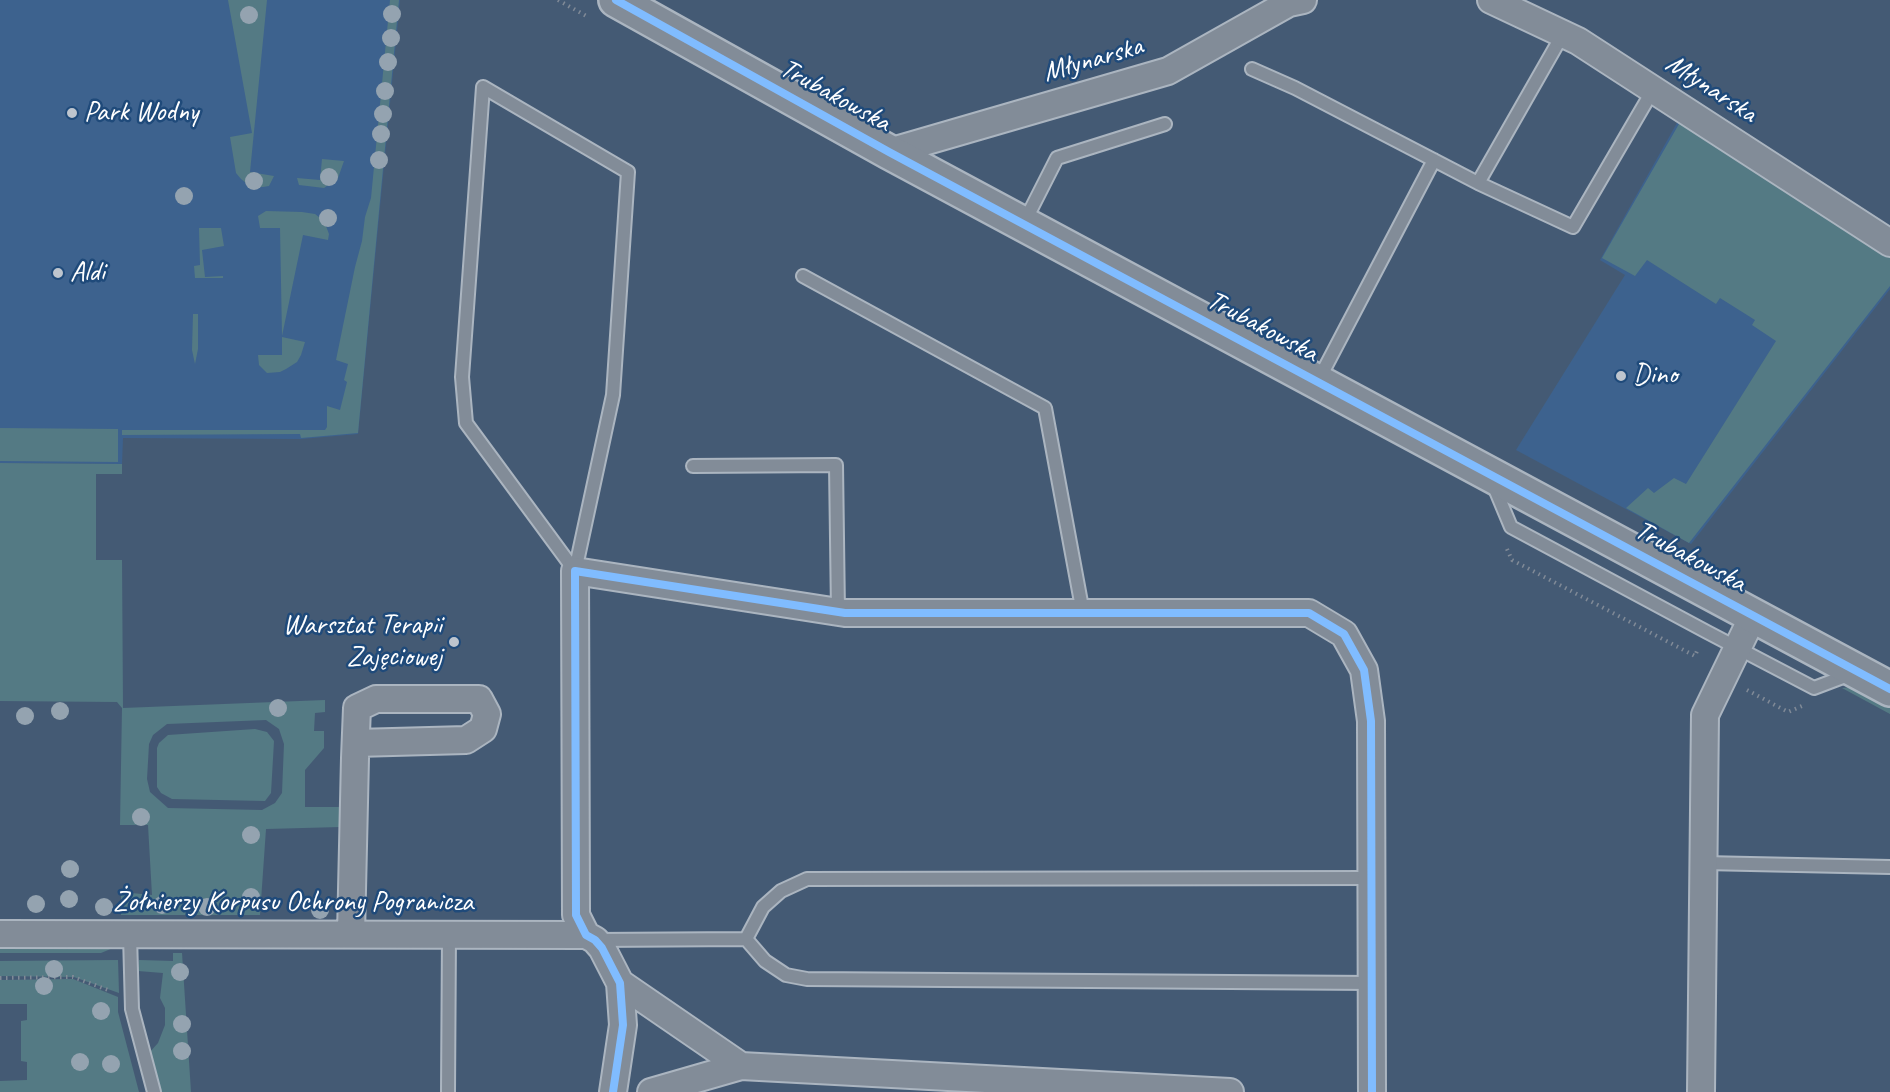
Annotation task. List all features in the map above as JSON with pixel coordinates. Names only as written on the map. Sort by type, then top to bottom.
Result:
[{"type":"street","name":"Trubakowska","points":[[616,0],[889,152],[1890,688]]},
{"type":"street","name":"Młynarska","points":[[889,152],[1168,71],[1288,3],[1303,0]]},
{"type":"street","name":"Młynarska","points":[[1491,0],[1578,41],[1890,243]]},
{"type":"street","points":[[613,1092],[623,1026],[620,983],[602,948],[590,937],[576,915],[575,571],[838,612],[1309,614],[1344,634],[1364,670],[1371,721],[1372,1092]]},
{"type":"street","points":[[1701,1092],[1705,715],[1753,616]]},
{"type":"street","points":[[351,934],[356,743],[357,708],[376,699],[479,699],[487,714],[483,729],[466,740],[356,743]]},
{"type":"street","name":"Żołnierzy Korpusu Ochrony Pogranicza","points":[[0,934],[590,937]]},
{"type":"street","points":[[620,983],[741,1066]]},
{"type":"street","points":[[651,1092],[741,1066],[1230,1092]]},
{"type":"lane","points":[[1478,183],[1563,34]]},
{"type":"lane","points":[[1252,69],[1295,88],[1478,183],[1574,227],[1653,90]]},
{"type":"lane","points":[[483,87],[628,172],[613,395],[575,571],[466,423],[462,377],[483,87]]},
{"type":"lane","points":[[1023,224],[1057,158],[1166,124]]},
{"type":"lane","points":[[1318,382],[1434,160]]},
{"type":"lane","points":[[803,276],[1045,408],[1083,613]]},
{"type":"lane","points":[[693,466],[836,465],[838,612]]},
{"type":"lane","points":[[1489,474],[1511,527],[1814,688],[1857,671]]},
{"type":"lane","points":[[1704,863],[1890,867]]},
{"type":"lane","points":[[746,939],[763,907],[781,891],[807,879],[1371,878]]},
{"type":"lane","points":[[130,935],[132,1008],[154,1092]]},
{"type":"lane","points":[[448,1092],[449,935]]},
{"type":"lane","points":[[590,937],[746,939],[765,961],[786,975],[807,980],[1372,983]]},
{"type":"path","points":[[1695,656],[1692,662],[1788,712],[1808,703]]},
{"type":"path","points":[[0,978],[73,977],[121,995]]},
{"type":"shaded area","points":[[0,0],[400,0],[358,434],[301,439],[123,438],[122,464],[0,463]]},
{"type":"shaded area","points":[[1682,114],[1890,252],[1890,289],[1691,544],[1516,450],[1625,275],[1600,260]]},
{"type":"green space","points":[[228,0],[267,0],[250,172],[274,176],[269,186],[251,187],[236,173],[230,137],[252,133]]},
{"type":"green space","points":[[390,0],[399,0],[358,433],[301,438],[300,434],[122,435],[122,430],[325,430],[327,406],[340,410],[347,382],[344,380],[348,364],[336,360],[362,241],[365,217],[371,198]]},
{"type":"green space","points":[[1683,117],[1890,255],[1890,286],[1689,543],[1626,508],[1648,488],[1654,493],[1674,478],[1686,484],[1776,341],[1752,325],[1755,320],[1720,298],[1716,304],[1647,260],[1635,276],[1602,258]]},
{"type":"green space","points":[[322,159],[344,161],[338,178],[324,188],[299,185],[297,178],[320,180]]},
{"type":"green space","points":[[266,211],[315,214],[324,221],[329,234],[328,240],[303,235],[282,336],[280,228],[260,228],[258,216]]},
{"type":"green space","points":[[199,228],[221,228],[224,246],[202,250],[205,277],[223,276],[223,278],[195,278],[194,266],[200,265]]},
{"type":"green space","points":[[193,314],[198,314],[198,349],[195,364],[192,350]]},
{"type":"green space","points":[[282,337],[305,342],[301,355],[297,362],[286,369],[267,373],[259,365],[258,355],[282,355]]},
{"type":"green space","points":[[0,428],[118,429],[118,462],[0,461]]},
{"type":"green space","points":[[0,463],[122,464],[122,474],[96,474],[96,560],[122,560],[123,708],[325,700],[325,712],[315,713],[314,731],[324,731],[324,748],[305,770],[305,807],[340,807],[340,827],[266,829],[260,915],[121,915],[121,892],[152,895],[148,825],[120,825],[122,708],[117,702],[0,701]],"holes":[[[266,720],[279,729],[284,744],[282,793],[275,803],[262,810],[168,808],[150,792],[147,779],[149,744],[153,735],[167,724]]]},
{"type":"green space","points":[[1852,687],[1890,707],[1890,714],[1842,688]]},
{"type":"green space","points":[[255,729],[267,732],[274,741],[271,793],[265,801],[172,799],[161,793],[157,787],[157,748],[168,735]]},
{"type":"green space","points":[[0,948],[113,948],[101,953],[0,953]]},
{"type":"green space","points":[[173,953],[182,953],[191,1092],[159,1092],[149,1053],[158,1043],[165,1025],[165,1008],[160,998],[163,973],[138,971],[139,960],[173,961]]},
{"type":"green space","points":[[118,960],[119,993],[74,977],[0,976],[0,961]]},
{"type":"green space","points":[[73,979],[118,997],[118,1012],[139,1092],[0,1092],[0,1081],[27,1080],[27,1062],[21,1061],[21,1021],[27,1020],[27,1004],[0,1004],[0,980]]},
{"type":"cycle path","points":[[616,0],[889,152],[1890,689]]},
{"type":"cycle path","points":[[613,1092],[623,1025],[620,983],[602,948],[586,935],[576,915],[575,571],[845,613],[1309,613],[1344,634],[1364,670],[1371,721],[1372,1092]]},
{"type":"place","name":"Park Wodny","points":[[72,113]]},
{"type":"place","name":"Aldi","points":[[58,273]]},
{"type":"place","name":"Dino","points":[[1621,376]]},
{"type":"place","name":"Warsztat Terapii Zajęciowej","points":[[454,642]]}]
